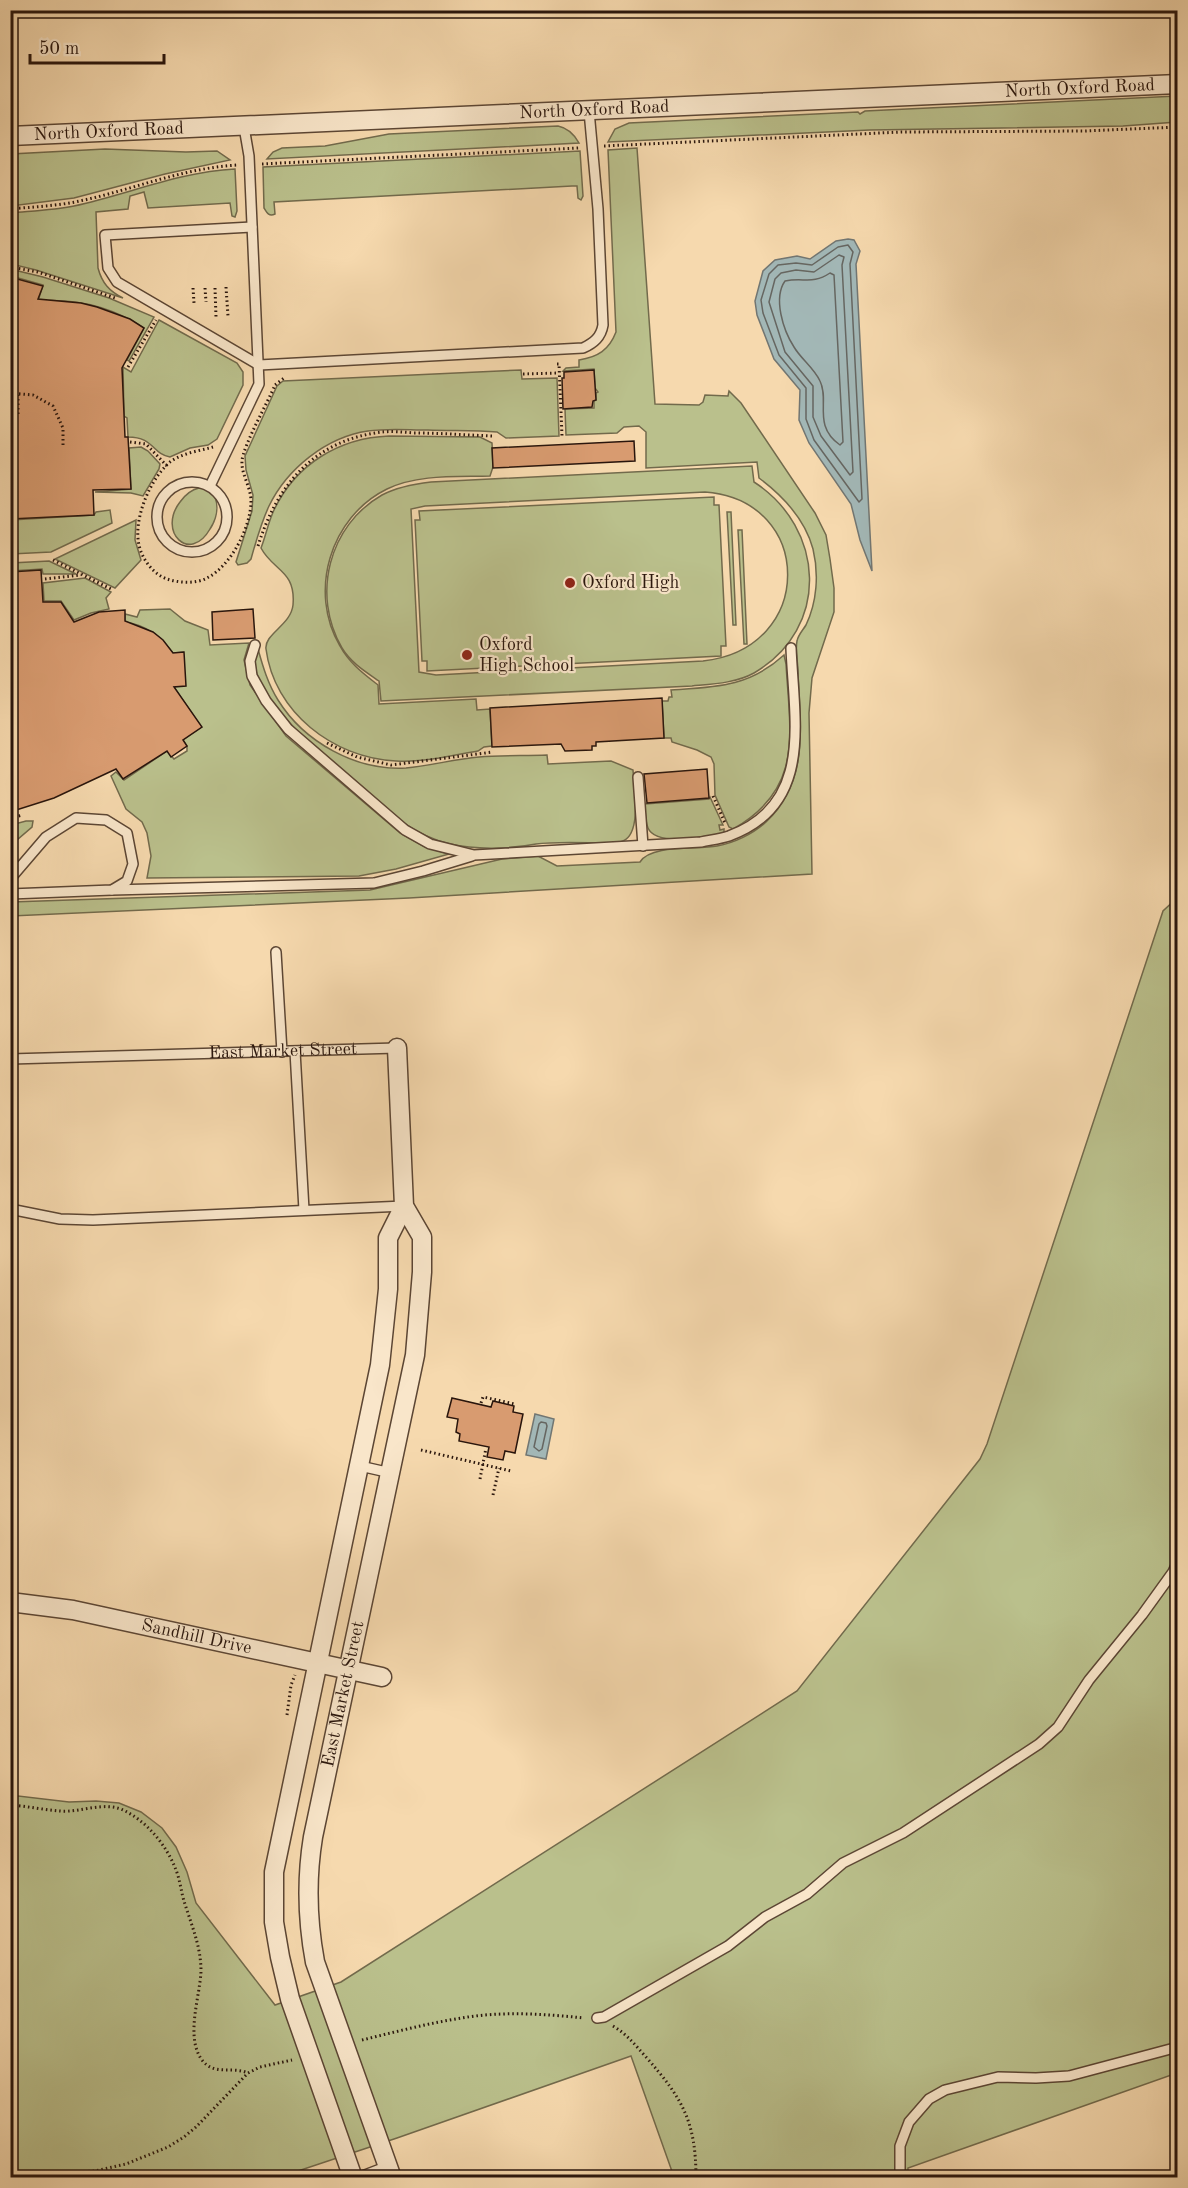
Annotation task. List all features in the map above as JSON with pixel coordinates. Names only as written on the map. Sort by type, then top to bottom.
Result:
[{"type":"street","name":"North Oxford Road","points":[[10,136],[1178,84]]},
{"type":"street","name":"East Market Street","points":[[390,2172],[315,1962],[307,1896],[312,1837],[415,1355],[422,1272],[422,1237],[404,1206],[397,1048]]},
{"type":"street","name":"East Market Street","points":[[355,2178],[290,1999],[274,1922],[274,1889],[278,1847],[360,1466],[385,1328],[388,1239],[404,1206]]},
{"type":"street","name":"Sandhill Drive","points":[[10,1602],[73,1610],[382,1677]]},
{"type":"lane","points":[[252,227],[105,235],[108,268],[117,282],[260,365],[576,350],[590,345],[601,333],[603,310],[598,208],[589,111]]},
{"type":"lane","points":[[210,486],[259,384],[260,365],[249,156],[244,127]]},
{"type":"lane","points":[[199,482],[210,486],[219,493],[228,515],[221,538],[213,546],[202,551],[179,550],[162,535],[157,512],[161,501],[176,485],[199,482]]},
{"type":"lane","points":[[255,645],[250,661],[252,676],[266,701],[288,729],[405,830],[430,844],[474,855]]},
{"type":"lane","points":[[10,894],[374,883],[474,855],[702,842],[730,835],[753,825],[777,802],[791,775],[796,744],[791,648]]},
{"type":"lane","points":[[639,777],[643,846]]},
{"type":"lane","points":[[10,879],[46,837],[76,818],[106,820],[127,832],[133,864],[127,881],[112,890]]},
{"type":"lane","points":[[276,952],[282,1052]]},
{"type":"lane","name":"East Market Street","points":[[10,1059],[397,1048]]},
{"type":"lane","points":[[295,1051],[304,1210]]},
{"type":"lane","points":[[10,1209],[60,1219],[93,1220],[404,1206]]},
{"type":"lane","points":[[360,1466],[391,1473]]},
{"type":"lane","points":[[597,2018],[604,2017],[728,1946],[765,1917],[807,1894],[843,1863],[903,1833],[1039,1744],[1058,1727],[1089,1680],[1142,1615],[1173,1572],[1178,1561]]},
{"type":"lane","points":[[900,2178],[900,2146],[909,2122],[929,2099],[945,2090],[998,2077],[1069,2076],[1178,2047]]},
{"type":"lane","points":[[355,2178],[390,2172]]},
{"type":"path","points":[[608,146],[902,132],[1084,131],[1178,127]]},
{"type":"path","points":[[263,164],[581,148]]},
{"type":"path","points":[[10,210],[75,202],[147,182],[207,168],[232,165]]},
{"type":"path","points":[[226,287],[228,316]]},
{"type":"path","points":[[193,288],[194,303]]},
{"type":"path","points":[[205,288],[206,302]]},
{"type":"path","points":[[215,288],[216,317]]},
{"type":"path","points":[[128,367],[158,316]]},
{"type":"path","points":[[548,364],[559,364],[562,436]]},
{"type":"path","points":[[523,374],[560,373]]},
{"type":"path","points":[[10,393],[33,395],[53,406],[63,428],[63,448]]},
{"type":"path","points":[[18,395],[18,414]]},
{"type":"path","points":[[258,546],[266,519],[276,500],[294,477],[323,450],[353,438],[382,432],[492,436]]},
{"type":"path","points":[[130,442],[146,444],[167,466]]},
{"type":"path","points":[[53,560],[113,590]]},
{"type":"path","points":[[45,579],[83,575]]},
{"type":"path","points":[[322,741],[357,757],[391,765],[493,752]]},
{"type":"path","points":[[713,796],[730,835]]},
{"type":"path","points":[[10,818],[23,815]]},
{"type":"path","points":[[481,1404],[483,1397],[515,1404]]},
{"type":"path","points":[[480,1479],[486,1448]]},
{"type":"path","points":[[421,1450],[511,1471]]},
{"type":"path","points":[[493,1495],[499,1468]]},
{"type":"path","points":[[10,1805],[63,1812],[102,1808],[122,1809],[149,1829],[165,1849],[177,1871],[198,1942],[201,1972],[194,2023],[195,2046],[209,2067],[248,2073]]},
{"type":"path","points":[[345,2044],[463,2018],[505,2015],[561,2015],[597,2018],[626,2035],[674,2090],[685,2109],[689,2124],[696,2156],[696,2178]]},
{"type":"path","points":[[12,2178],[95,2171],[126,2164],[168,2147],[196,2127],[248,2073],[260,2067],[310,2056]]},
{"type":"green space","points":[[1177,96],[1177,122],[1123,126],[870,130],[608,142],[615,129],[629,123],[858,112],[860,114],[865,111]]},
{"type":"green space","points":[[558,126],[570,132],[579,143],[267,159],[273,152],[282,148],[325,146],[389,134]]},
{"type":"green space","points":[[637,148],[655,404],[699,405],[703,402],[705,395],[728,396],[729,391],[741,403],[815,513],[826,535],[834,588],[834,612],[812,678],[809,713],[812,874],[409,898],[11,916],[11,902],[370,890],[502,859],[538,856],[557,866],[640,862],[654,852],[717,846],[737,840],[761,826],[780,806],[790,789],[799,752],[800,712],[796,645],[810,616],[816,588],[815,558],[805,528],[785,500],[759,478],[757,462],[646,468],[646,432],[639,426],[624,427],[617,433],[566,435],[565,409],[594,408],[598,392],[595,388],[594,369],[563,371],[566,368],[579,367],[579,360],[602,352],[610,344],[616,332],[608,150]]},
{"type":"green space","points":[[105,149],[217,151],[230,160],[74,198],[11,206],[11,154]]},
{"type":"green space","points":[[580,151],[583,196],[581,200],[578,198],[577,186],[572,186],[274,202],[275,214],[271,215],[264,208],[263,167]]},
{"type":"green space","points":[[235,169],[237,211],[235,217],[232,216],[230,203],[148,208],[144,192],[130,196],[128,209],[96,212],[98,268],[107,286],[123,298],[11,264],[11,213],[74,206],[194,174]]},
{"type":"green space","points":[[10,269],[109,298],[154,317],[129,361],[127,360],[144,328],[106,309],[66,301],[38,301],[43,285],[11,276]]},
{"type":"green space","points":[[159,320],[237,363],[243,372],[243,385],[217,439],[208,445],[190,448],[170,457],[160,453],[143,440],[128,437],[127,418],[124,416],[123,367],[131,372]]},
{"type":"green space","points":[[521,370],[522,379],[557,378],[559,436],[506,438],[497,432],[390,429],[352,434],[337,440],[310,457],[286,480],[266,512],[251,559],[247,563],[238,565],[236,562],[252,511],[253,495],[246,470],[245,456],[277,386],[283,381]]},
{"type":"green space","points":[[389,436],[480,437],[492,443],[493,467],[490,476],[438,477],[399,484],[367,502],[351,518],[330,558],[326,580],[326,603],[330,625],[348,658],[378,685],[379,704],[476,699],[477,710],[490,709],[492,746],[478,751],[427,760],[396,761],[373,758],[350,751],[329,741],[294,711],[281,693],[271,672],[267,644],[288,618],[293,605],[291,585],[283,572],[261,548],[274,510],[294,479],[321,456],[353,442]]},
{"type":"green space","points":[[141,447],[160,464],[143,496],[131,493],[95,492],[131,489],[129,448]]},
{"type":"green space","points":[[752,466],[754,482],[778,502],[795,525],[806,551],[810,578],[807,605],[796,631],[779,654],[754,673],[732,681],[692,686],[381,701],[379,681],[350,658],[342,648],[333,627],[328,606],[327,584],[330,563],[349,524],[364,508],[382,495],[394,490],[431,482]],"holes":[[[705,492],[741,501],[767,520],[783,546],[788,575],[782,604],[766,631],[740,651],[703,661],[436,675],[419,672],[411,509],[425,506]]]},
{"type":"green space","points":[[199,488],[208,489],[215,497],[216,514],[212,525],[202,539],[194,544],[186,544],[174,533],[172,524],[174,513],[186,495]]},
{"type":"green space","name":"Oxford High","points":[[714,497],[714,505],[719,505],[726,646],[721,646],[721,656],[427,671],[427,661],[422,661],[415,520],[420,520],[419,511]]},
{"type":"green space","points":[[110,510],[112,523],[51,552],[11,554],[11,520],[94,515],[96,512]]},
{"type":"green space","points":[[727,512],[731,512],[736,625],[733,625]]},
{"type":"green space","points":[[136,520],[135,540],[141,560],[115,588],[55,559]]},
{"type":"green space","points":[[738,530],[742,530],[747,644],[744,644]]},
{"type":"green space","points":[[49,561],[76,574],[43,574],[42,569],[11,571],[11,563]]},
{"type":"green space","points":[[85,578],[111,592],[106,598],[109,609],[74,620],[61,601],[44,601],[43,583]]},
{"type":"green space","points":[[170,609],[185,621],[208,630],[210,645],[249,643],[244,660],[250,685],[286,736],[400,833],[425,847],[449,854],[396,869],[359,876],[147,878],[151,856],[147,833],[142,822],[126,809],[111,776],[116,772],[124,780],[167,751],[174,759],[187,751],[183,740],[201,727],[174,687],[183,652],[173,653],[152,632],[125,622],[125,614],[137,617],[140,610]]},
{"type":"green space","points":[[258,649],[271,688],[289,715],[302,729],[333,751],[369,765],[387,768],[406,768],[496,756],[547,755],[548,764],[611,761],[633,770],[636,809],[633,829],[629,836],[620,842],[553,843],[504,848],[460,846],[426,835],[392,814],[290,724],[261,685],[255,666]]},
{"type":"green space","points":[[784,655],[790,736],[788,758],[782,778],[772,796],[756,813],[733,829],[729,827],[715,795],[714,764],[711,757],[672,742],[671,738],[664,738],[662,701],[668,701],[669,697],[672,697],[671,690],[717,686],[745,679],[771,666]]},
{"type":"green space","points":[[710,797],[723,825],[719,825],[720,830],[724,829],[724,833],[671,839],[653,834],[648,828],[645,804],[709,799]]},
{"type":"green space","points":[[33,821],[32,827],[11,845],[11,825]]},
{"type":"green space","points":[[1177,898],[1177,2073],[908,2168],[908,2177],[674,2177],[631,2056],[280,2177],[11,2177],[10,1795],[69,1802],[119,1803],[141,1812],[162,1828],[176,1847],[187,1872],[196,1903],[275,2005],[341,1982],[797,1691],[980,1459],[987,1444],[1163,911]]},
{"type":"water","points":[[854,240],[860,251],[856,264],[872,571],[860,540],[851,504],[809,443],[799,420],[800,390],[774,359],[757,315],[755,301],[763,271],[775,260],[797,256],[810,259],[836,241]]},
{"type":"water","points":[[535,1414],[554,1419],[546,1459],[526,1455]]},
{"type":"building","points":[[10,277],[43,286],[38,299],[81,303],[97,307],[130,319],[144,328],[122,368],[125,437],[128,437],[131,489],[93,490],[94,515],[10,519]]},
{"type":"building","points":[[594,370],[596,400],[593,401],[592,407],[563,409],[562,378],[564,378],[564,372]]},
{"type":"building","points":[[634,441],[635,461],[493,468],[492,448]]},
{"type":"building","points":[[41,570],[43,602],[61,602],[74,622],[99,612],[125,610],[125,621],[153,632],[173,653],[184,652],[186,686],[174,687],[202,727],[183,740],[187,746],[171,757],[167,751],[123,779],[116,769],[54,798],[10,812],[10,572]]},
{"type":"building","points":[[253,609],[255,638],[213,640],[212,612]]},
{"type":"building","points":[[662,698],[664,738],[596,742],[592,750],[565,751],[561,744],[492,747],[490,708]]},
{"type":"building","points":[[707,769],[709,798],[647,803],[644,774]]},
{"type":"building","points":[[452,1398],[491,1407],[493,1401],[514,1406],[513,1412],[523,1414],[515,1453],[505,1451],[503,1460],[487,1457],[489,1447],[459,1441],[460,1434],[456,1432],[458,1419],[447,1417]]},
{"type":"place","name":"Oxford High","points":[[570,583]]},
{"type":"place","name":"Oxford High School","points":[[467,655]]}]
